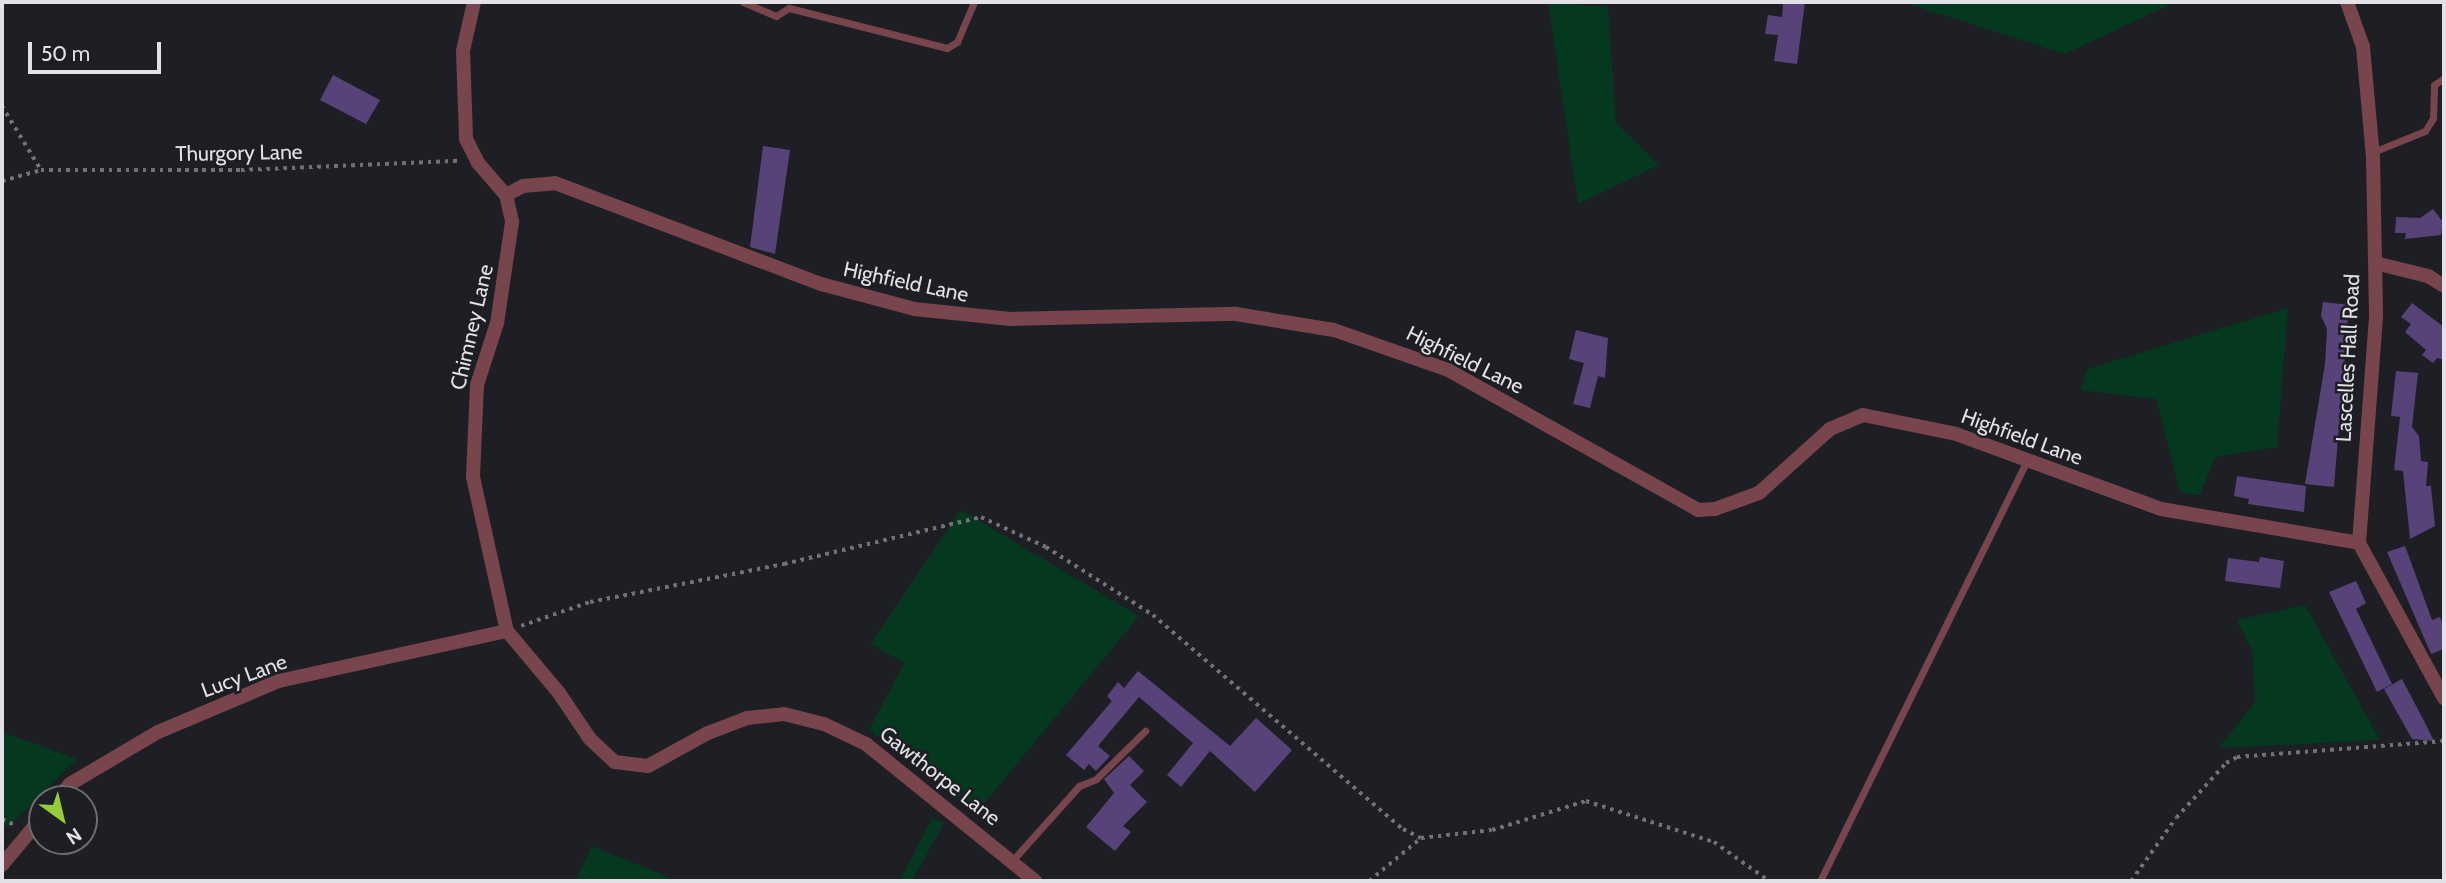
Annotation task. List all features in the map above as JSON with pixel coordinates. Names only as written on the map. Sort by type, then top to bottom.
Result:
[{"type":"street","points":[[474,2],[463,51],[466,139],[478,163],[506,195]]},
{"type":"street","name":"Lascelles Hall Road","points":[[2347,2],[2363,47],[2373,152],[2376,317],[2359,543]]},
{"type":"street","name":"Highfield Lane","points":[[506,195],[523,186],[555,183],[821,284],[914,309],[1010,319],[1215,313],[1334,330],[1448,370],[1698,510],[1715,509],[1759,493],[1830,429],[1863,415],[1956,434],[2161,509],[2359,543]]},
{"type":"street","name":"Chimney Lane","points":[[506,195],[511,244],[497,323],[477,385],[473,477],[507,631]]},
{"type":"street","points":[[2375,263],[2428,276],[2444,286]]},
{"type":"street","points":[[2359,543],[2444,698]]},
{"type":"street","name":"Lucy Lane","points":[[69,785],[158,732],[279,681],[507,631]]},
{"type":"street","name":"Gawthorpe Lane","points":[[507,631],[559,692],[590,739],[615,762],[648,766],[708,733],[747,718],[784,714],[824,724],[866,744],[1035,881]]},
{"type":"street","points":[[2,865],[28,834]]},
{"type":"lane","points":[[743,2],[776,16],[789,8],[947,48],[957,42],[974,2]]},
{"type":"lane","points":[[2373,152],[2426,131],[2433,118],[2434,85],[2444,78]]},
{"type":"lane","points":[[1820,881],[2027,461]]},
{"type":"lane","points":[[1012,861],[1079,786],[1096,779],[1145,731]]},
{"type":"path","points":[[2,106],[41,170]]},
{"type":"path","name":"Thurgory Lane","points":[[2,181],[41,170],[241,170],[453,160],[478,163]]},
{"type":"path","points":[[507,631],[590,601],[784,564],[981,517],[1046,547],[1153,615],[1403,829],[1421,838],[1492,830],[1586,801],[1714,842],[1769,881]]},
{"type":"path","points":[[2131,881],[2176,818],[2226,763],[2237,757],[2444,741]]},
{"type":"path","points":[[1369,881],[1421,838]]},
{"type":"green space","points":[[1548,2],[1608,7],[1616,123],[1659,165],[1578,204]]},
{"type":"green space","points":[[1902,2],[2176,2],[2065,54]]},
{"type":"green space","points":[[2288,308],[2277,447],[2215,457],[2200,495],[2180,493],[2156,399],[2080,390],[2087,369]]},
{"type":"green space","points":[[961,510],[1139,616],[978,811],[869,730],[904,663],[871,644]]},
{"type":"green space","points":[[2305,605],[2380,740],[2219,748],[2255,702],[2252,651],[2237,620]]},
{"type":"green space","points":[[2,732],[77,759],[51,785],[28,785],[28,807],[8,827],[2,824]]},
{"type":"green space","points":[[932,818],[944,823],[912,881],[900,881]]},
{"type":"green space","points":[[592,846],[678,881],[575,881]]},
{"type":"building","points":[[1783,2],[1805,2],[1797,64],[1774,61],[1778,35],[1765,34],[1768,15],[1782,17]]},
{"type":"building","points":[[333,75],[380,100],[366,124],[320,100]]},
{"type":"building","points":[[763,146],[790,150],[775,254],[750,247]]},
{"type":"building","points":[[2433,209],[2443,222],[2441,235],[2405,239],[2406,233],[2395,233],[2396,217],[2420,218]]},
{"type":"building","points":[[2323,302],[2349,305],[2334,487],[2305,484],[2325,364],[2327,329],[2321,316]]},
{"type":"building","points":[[2412,303],[2444,327],[2444,360],[2437,358],[2433,363],[2422,355],[2426,350],[2405,332],[2411,324],[2401,317]]},
{"type":"building","points":[[1576,330],[1608,338],[1605,378],[1598,376],[1590,408],[1573,404],[1584,363],[1569,359]]},
{"type":"building","points":[[2396,371],[2418,373],[2412,427],[2419,436],[2421,461],[2428,462],[2426,486],[2431,486],[2435,526],[2410,539],[2403,471],[2394,470],[2400,417],[2391,416]]},
{"type":"building","points":[[2237,476],[2306,486],[2304,512],[2248,504],[2249,499],[2234,496]]},
{"type":"building","points":[[2405,546],[2432,620],[2440,617],[2444,627],[2444,649],[2431,654],[2387,552]]},
{"type":"building","points":[[2260,557],[2284,561],[2280,588],[2225,581],[2228,558],[2259,562]]},
{"type":"building","points":[[2356,581],[2366,603],[2356,609],[2392,684],[2377,692],[2329,592]]},
{"type":"building","points":[[1138,671],[1230,746],[1256,718],[1292,750],[1255,792],[1210,751],[1181,787],[1167,775],[1193,743],[1139,697],[1098,746],[1110,756],[1096,771],[1089,764],[1084,770],[1066,755],[1112,701],[1107,696],[1118,682],[1124,688]]},
{"type":"building","points":[[2402,679],[2434,741],[2412,739],[2384,689]]},
{"type":"building","points":[[1129,756],[1144,771],[1130,785],[1147,802],[1123,826],[1131,832],[1115,851],[1086,827],[1114,793],[1104,779]]}]
